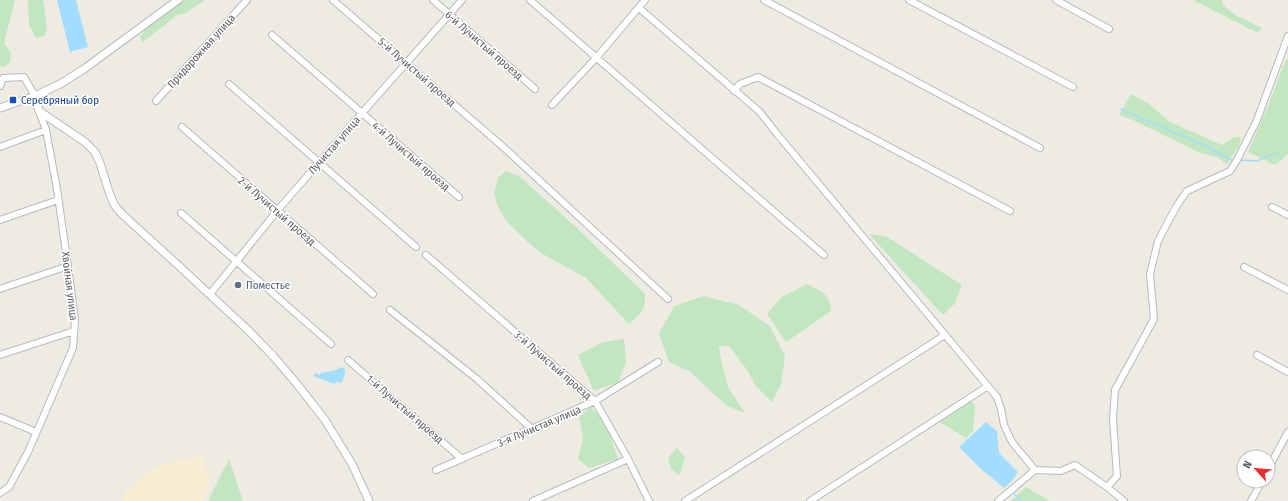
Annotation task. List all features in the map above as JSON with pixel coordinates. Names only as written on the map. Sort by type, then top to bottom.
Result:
[{"type":"street","points":[[0,108],[35,96],[60,84],[178,0]]},
{"type":"street","name":"Придорожная улица","points":[[156,102],[247,0]]},
{"type":"street","name":"5-й Лучистый проезд","points":[[333,0],[501,145],[668,299]]},
{"type":"street","name":"6-й Лучистый проезд","points":[[433,0],[535,89]]},
{"type":"street","name":"Лучистая улица","points":[[210,294],[277,211],[462,0]]},
{"type":"street","points":[[530,0],[824,255]]},
{"type":"street","points":[[552,105],[596,58],[645,0]]},
{"type":"street","points":[[764,0],[1040,148]]},
{"type":"street","points":[[909,0],[1073,87]]},
{"type":"street","points":[[1056,0],[1109,29]]},
{"type":"street","points":[[639,8],[760,112],[997,397],[1001,408],[1004,425],[1012,442],[1034,470]]},
{"type":"street","name":"4-й Лучистый проезд","points":[[272,35],[459,197]]},
{"type":"street","points":[[1107,487],[1117,476],[1113,419],[1115,390],[1154,319],[1150,274],[1158,241],[1176,207],[1187,191],[1230,171],[1237,160],[1257,120],[1286,51],[1288,36]]},
{"type":"street","points":[[734,91],[740,84],[758,76],[1010,211]]},
{"type":"street","points":[[0,86],[3,78],[24,77],[35,96],[39,111],[85,142],[96,152],[115,206],[123,216],[210,294],[274,357],[325,420],[352,464],[368,501]]},
{"type":"street","points":[[229,84],[416,247]]},
{"type":"street","name":"Хвойная улица","points":[[0,493],[9,487],[16,476],[73,348],[75,320],[68,266],[46,130],[39,111]]},
{"type":"street","name":"2-й Лучистый проезд","points":[[182,128],[373,294]]},
{"type":"street","points":[[0,147],[46,130]]},
{"type":"street","points":[[0,220],[58,200]]},
{"type":"street","points":[[1272,207],[1288,215]]},
{"type":"street","points":[[181,214],[331,344]]},
{"type":"street","name":"3-й Лучистый проезд","points":[[426,255],[595,401],[628,459],[648,501]]},
{"type":"street","points":[[0,289],[68,266]]},
{"type":"street","points":[[1244,267],[1288,290]]},
{"type":"street","points":[[390,310],[477,379],[532,429]]},
{"type":"street","points":[[0,356],[74,331]]},
{"type":"street","points":[[685,501],[946,336]]},
{"type":"street","points":[[1257,355],[1288,372]]},
{"type":"street","name":"1-й Лучистый проезд","points":[[348,360],[462,459]]},
{"type":"street","name":"3-я Лучистая улица","points":[[436,470],[595,401],[658,362]]},
{"type":"street","points":[[810,501],[988,386]]},
{"type":"street","points":[[0,417],[36,432]]},
{"type":"street","points":[[1276,454],[1288,432]]},
{"type":"street","points":[[533,501],[628,459]]},
{"type":"street","points":[[998,501],[1034,470],[1061,471],[1075,465],[1107,487],[1124,501]]},
{"type":"street","points":[[1251,501],[1258,489]]},
{"type":"green space","points":[[0,0],[15,0],[4,43],[11,53],[10,62],[4,67],[0,66]]},
{"type":"green space","points":[[28,0],[43,0],[47,27],[45,36],[36,38],[29,25]]},
{"type":"green space","points":[[183,0],[205,0],[184,14],[177,15],[142,43],[140,36],[144,32],[144,28]]},
{"type":"green space","points":[[1193,0],[1222,0],[1223,5],[1235,15],[1262,28],[1258,33]]},
{"type":"green space","points":[[1286,59],[1288,60],[1288,154],[1275,165],[1248,152]]},
{"type":"green space","points":[[1131,94],[1149,104],[1170,122],[1222,145],[1234,137],[1241,137],[1239,146],[1227,164],[1217,157],[1198,152],[1133,120],[1119,115]]},
{"type":"green space","points":[[506,171],[520,177],[575,226],[645,294],[642,311],[629,324],[586,278],[541,253],[506,221],[497,204],[494,193],[498,178]]},
{"type":"green space","points":[[869,234],[887,237],[962,285],[955,303],[943,315]]},
{"type":"green space","points":[[807,284],[820,291],[827,297],[831,311],[786,342],[767,314],[782,297]]},
{"type":"green space","points":[[704,296],[739,305],[770,326],[785,356],[781,384],[772,402],[755,385],[748,371],[729,346],[719,346],[721,360],[728,387],[745,413],[727,406],[689,371],[669,362],[659,334],[674,306]]},
{"type":"green space","points":[[624,339],[626,363],[618,382],[594,391],[578,355],[603,342]]},
{"type":"green space","points":[[970,399],[975,406],[973,431],[966,438],[935,419]]},
{"type":"green space","points":[[591,407],[606,423],[618,459],[589,468],[578,459],[583,438],[579,417]]},
{"type":"green space","points":[[677,448],[685,457],[679,475],[671,469],[668,458]]},
{"type":"green space","points":[[229,459],[243,501],[208,501]]},
{"type":"green space","points":[[1026,487],[1050,501],[1011,501]]},
{"type":"sand","points":[[201,455],[210,478],[204,501],[123,501],[125,492],[155,467]]},
{"type":"water","points":[[57,0],[76,0],[88,47],[70,52]]},
{"type":"water","points":[[341,367],[345,369],[342,383],[336,382],[335,384],[313,376],[315,373],[318,375],[324,372],[339,369]]},
{"type":"water","points":[[986,422],[997,431],[999,453],[1018,472],[1012,481],[1004,488],[980,468],[959,447]]},
{"type":"waterway","points":[[1120,109],[1208,147],[1231,160],[1235,160]]},
{"type":"waterway","points":[[1239,160],[1257,161],[1276,153]]},
{"type":"waterway","points":[[1014,494],[1022,501]]},
{"type":"place","name":"Серебряный бор","points":[[13,100]]},
{"type":"place","name":"Поместье","points":[[238,285]]}]
